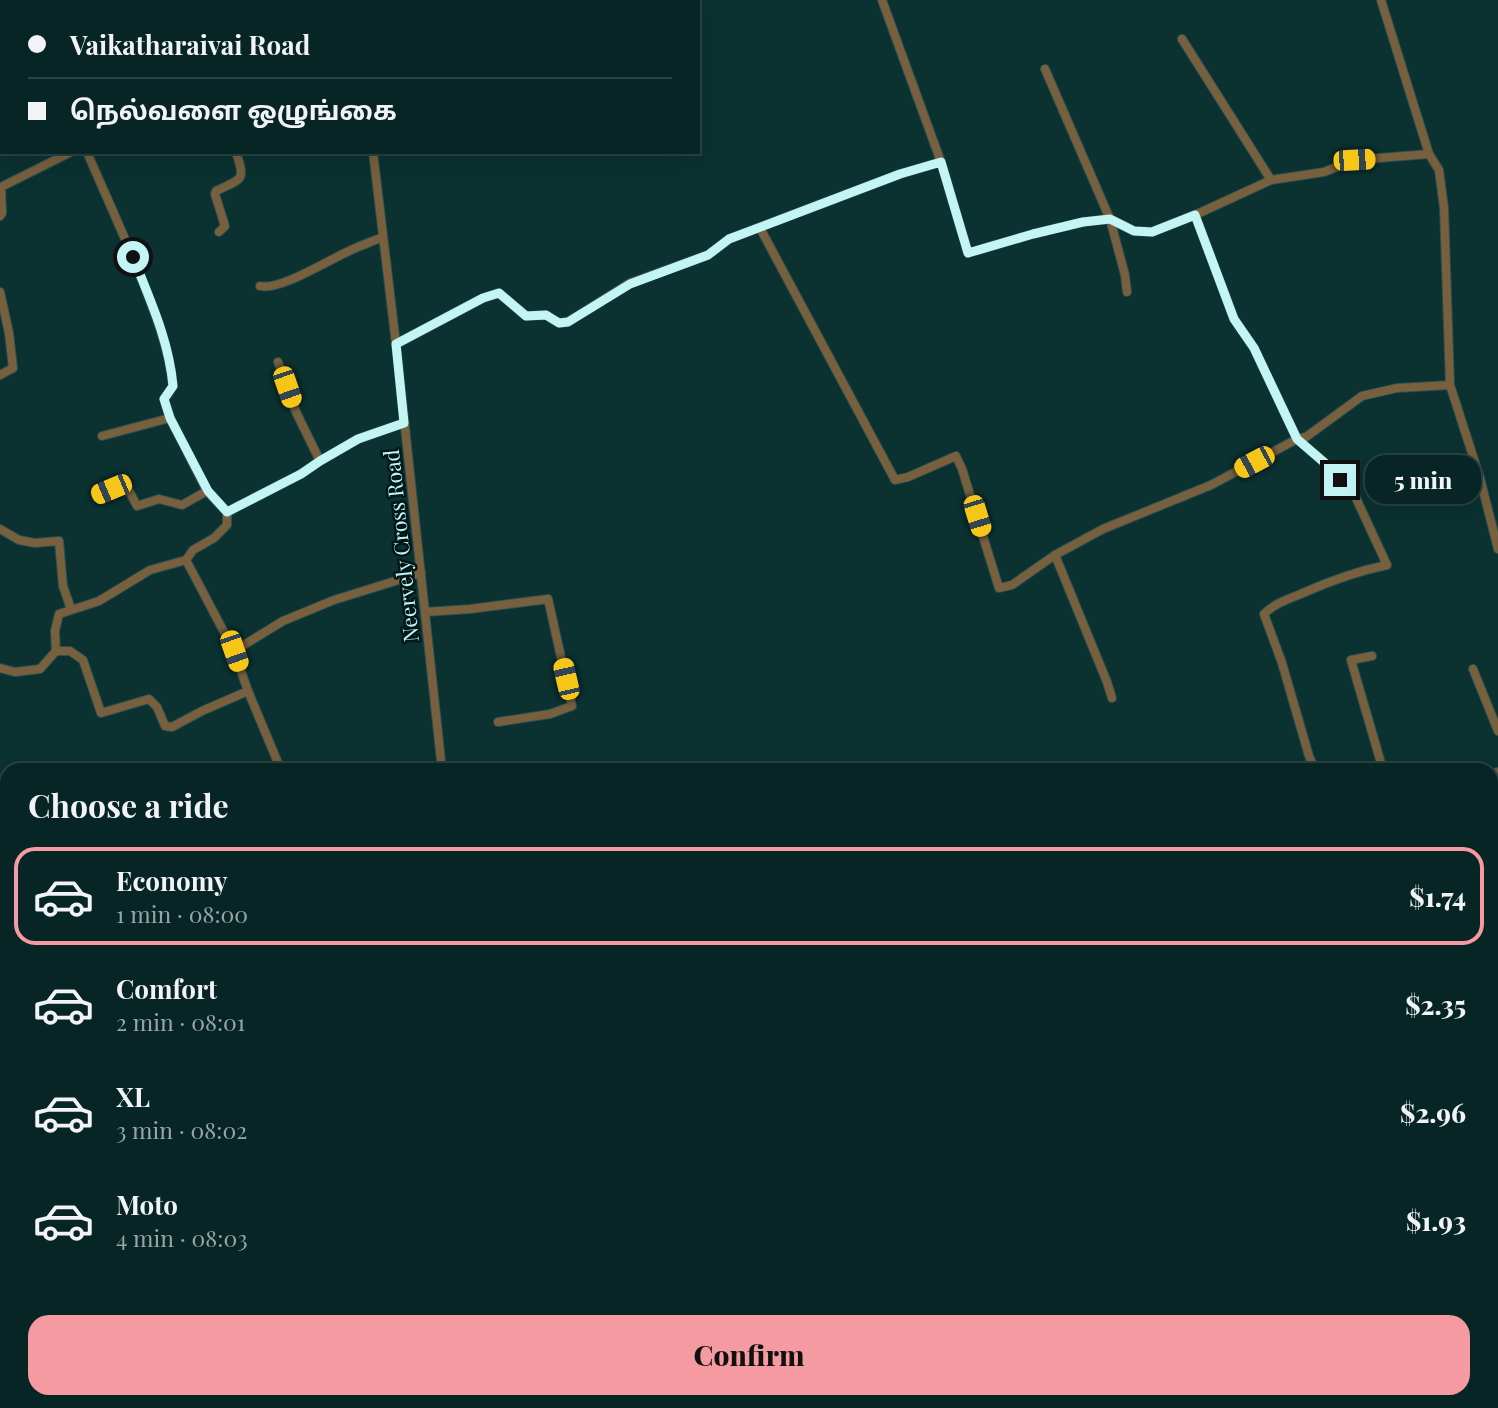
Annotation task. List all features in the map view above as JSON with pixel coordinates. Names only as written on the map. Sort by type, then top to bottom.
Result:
[{"type":"street","points":[[882,0],[941,162],[968,253],[1083,222],[1110,219],[1134,231],[1152,232],[1271,180],[1324,172],[1354,160],[1430,154]]},
{"type":"street","points":[[1381,0],[1430,154],[1439,170],[1444,208],[1450,385],[1480,478],[1498,549]]},
{"type":"street","points":[[1182,39],[1271,180]]},
{"type":"street","points":[[1045,69],[1110,219],[1127,292]]},
{"type":"street","points":[[0,216],[3,186],[67,154]]},
{"type":"street","points":[[0,668],[15,672],[40,669],[56,651],[55,631],[59,614],[99,601],[150,570],[186,560],[193,550],[214,538],[227,525],[227,512],[208,491],[170,418],[164,399],[173,386],[171,363],[161,329],[88,154]]},
{"type":"street","points":[[219,232],[225,226],[215,194],[241,175],[237,154]]},
{"type":"street","name":"Neervely Cross Road","points":[[373,154],[441,763]]},
{"type":"street","points":[[396,344],[483,298],[499,293],[526,316],[546,315],[559,323],[568,322],[630,284],[708,255],[729,239],[900,174],[941,162]]},
{"type":"street","points":[[1195,215],[1234,319],[1254,348],[1297,439],[1326,464],[1355,496],[1387,565],[1359,571],[1310,590],[1273,606],[1264,614],[1282,663],[1312,763]]},
{"type":"street","points":[[760,228],[895,480],[956,456],[999,588],[1012,585],[1055,555],[1103,528],[1211,485],[1297,439],[1306,437],[1362,396],[1397,388],[1450,385]]},
{"type":"street","points":[[260,286],[267,288],[290,280],[383,237]]},
{"type":"street","points":[[0,292],[13,368],[0,376]]},
{"type":"street","points":[[278,362],[296,412],[320,461]]},
{"type":"street","points":[[102,436],[170,418]]},
{"type":"street","points":[[227,512],[301,474],[358,439],[404,423]]},
{"type":"street","points":[[97,495],[125,483],[137,506],[159,499],[182,505],[208,491]]},
{"type":"street","points":[[0,529],[19,540],[59,541],[63,586],[71,609]]},
{"type":"street","points":[[1055,555],[1112,698]]},
{"type":"street","points":[[186,560],[234,651],[278,763]]},
{"type":"street","points":[[234,651],[283,621],[334,600],[421,573]]},
{"type":"street","points":[[425,612],[470,610],[548,599],[572,706],[550,715],[498,722]]},
{"type":"street","points":[[56,651],[70,651],[83,660],[101,713],[149,699],[157,706],[165,726],[172,727],[248,691]]},
{"type":"street","points":[[1372,656],[1351,660],[1381,763]]},
{"type":"street","points":[[1473,668],[1498,731]]},
{"type":"route","points":[[133,257],[171,363],[173,386],[164,399],[170,418],[208,491],[227,512],[301,474],[358,439],[404,423],[396,344],[483,298],[499,293],[526,316],[546,315],[559,323],[568,322],[630,284],[708,255],[729,239],[900,174],[941,162],[968,253],[1083,222],[1110,219],[1134,231],[1152,232],[1195,215],[1234,319],[1254,348],[1297,439],[1340,480]]}]
